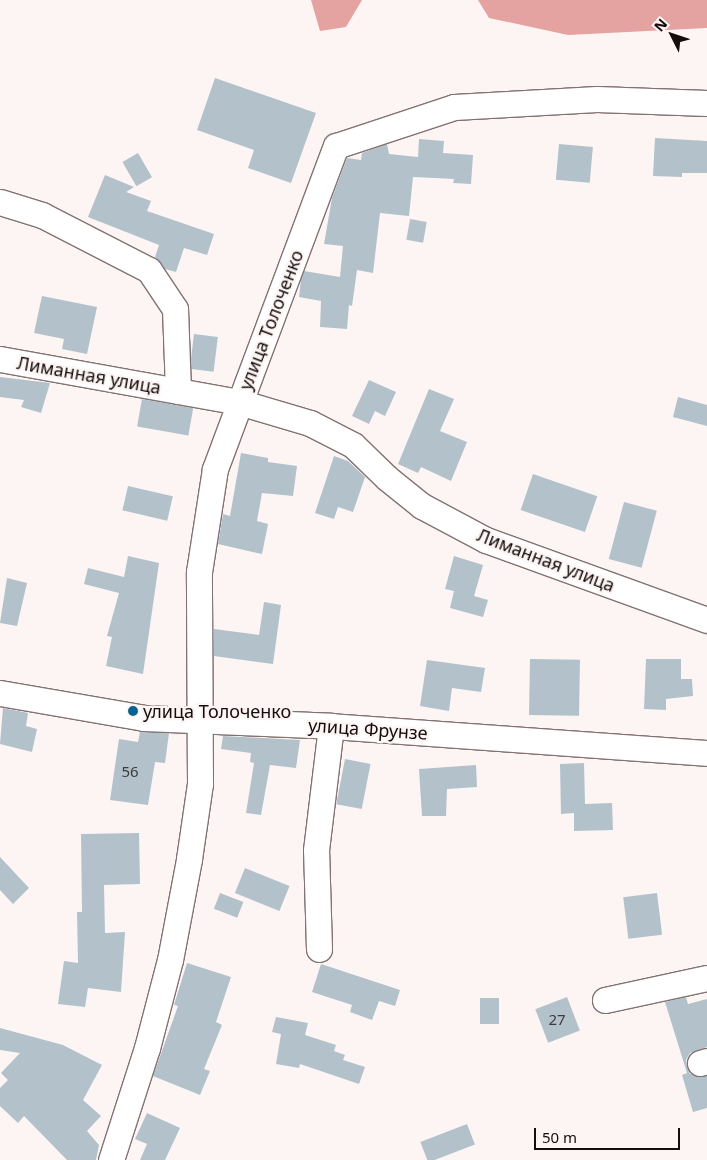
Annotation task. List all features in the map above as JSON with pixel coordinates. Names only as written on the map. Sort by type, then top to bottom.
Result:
[{"type":"street","name":"улица Толоченко","points":[[111,1160],[146,1048],[170,960],[200,784],[199,572],[215,469],[336,146],[454,107],[597,99],[702,100]]},
{"type":"street","name":"Лиманная улица","points":[[0,202],[42,214],[148,270],[164,290],[175,309],[178,391]]},
{"type":"street","name":"Лиманная улица","points":[[0,359],[239,402],[310,423],[353,444],[387,478],[422,506],[486,540],[707,620]]},
{"type":"street","name":"улица Фрунзе","points":[[0,693],[144,718],[331,726],[707,753]]},
{"type":"street","points":[[319,949],[316,850],[331,726]]},
{"type":"street","points":[[605,1000],[707,978]]},
{"type":"shaded area","points":[[311,0],[362,0],[346,27],[320,31]]},
{"type":"shaded area","points":[[478,0],[707,0],[707,28],[568,35],[489,18]]},
{"type":"building","points":[[215,78],[316,113],[291,183],[248,168],[254,150],[197,130]]},
{"type":"building","points":[[655,138],[707,141],[707,173],[682,173],[682,177],[653,176]]},
{"type":"building","points":[[419,139],[444,141],[443,153],[473,155],[471,184],[453,183],[454,179],[413,177],[409,216],[380,213],[373,273],[357,270],[352,306],[349,305],[347,329],[320,327],[321,301],[299,297],[301,279],[304,271],[340,277],[343,246],[324,244],[332,198],[347,158],[361,160],[362,153],[387,144],[389,154],[418,157]]},
{"type":"building","points":[[559,144],[593,147],[590,183],[556,180]]},
{"type":"building","points":[[138,153],[152,177],[136,186],[122,162]]},
{"type":"building","points":[[105,175],[134,187],[126,192],[151,201],[147,211],[214,234],[207,255],[184,248],[176,272],[165,269],[155,257],[159,245],[88,217]]},
{"type":"building","points":[[410,219],[427,222],[423,243],[406,240]]},
{"type":"building","points":[[42,296],[97,307],[87,354],[62,349],[64,339],[34,333]]},
{"type":"building","points":[[194,334],[218,337],[214,372],[190,369]]},
{"type":"building","points":[[0,377],[50,383],[41,413],[21,407],[24,400],[0,397]]},
{"type":"building","points":[[369,380],[396,392],[385,416],[375,411],[369,424],[352,416]]},
{"type":"building","points":[[429,389],[454,399],[440,431],[467,442],[451,481],[421,467],[418,473],[398,464]]},
{"type":"building","points":[[678,397],[707,405],[707,426],[673,417]]},
{"type":"building","points":[[142,399],[193,408],[188,436],[137,427]]},
{"type":"building","points":[[241,453],[268,458],[268,462],[297,466],[293,496],[262,493],[257,521],[268,524],[262,554],[218,544],[223,514],[230,516]]},
{"type":"building","points":[[334,456],[348,461],[365,477],[353,512],[338,507],[334,519],[315,513]]},
{"type":"building","points":[[533,474],[597,496],[585,532],[521,510]]},
{"type":"building","points":[[128,486],[173,496],[167,521],[122,510]]},
{"type":"building","points":[[624,502],[657,511],[642,568],[609,559]]},
{"type":"building","points":[[128,556],[159,563],[143,674],[106,666],[112,637],[107,636],[119,593],[84,584],[88,568],[124,577]]},
{"type":"building","points":[[454,556],[483,565],[474,596],[488,600],[483,617],[450,608],[454,591],[445,589]]},
{"type":"building","points":[[7,578],[27,583],[17,626],[0,623]]},
{"type":"building","points":[[264,602],[281,605],[273,664],[214,656],[214,629],[259,635]]},
{"type":"building","points":[[530,659],[580,660],[579,716],[529,715]]},
{"type":"building","points":[[646,659],[681,659],[681,679],[692,679],[693,696],[666,699],[666,710],[644,709]]},
{"type":"building","points":[[427,660],[485,668],[481,692],[452,688],[449,711],[420,706]]},
{"type":"building","points":[[3,708],[28,713],[26,726],[37,729],[32,752],[0,744]]},
{"type":"building","points":[[140,732],[169,733],[165,763],[155,762],[148,805],[110,800],[119,739],[138,742]]},
{"type":"building","points":[[223,736],[300,740],[296,768],[270,765],[261,815],[246,813],[254,763],[250,762],[251,753],[221,749]]},
{"type":"building","points":[[345,759],[371,764],[362,809],[336,804]]},
{"type":"building","points":[[584,763],[585,804],[612,803],[613,830],[574,831],[574,813],[561,814],[560,764]]},
{"type":"building","points":[[476,765],[477,787],[447,789],[446,816],[422,816],[419,769]]},
{"type":"building","points":[[139,833],[140,884],[104,885],[105,933],[125,932],[121,992],[88,988],[85,1007],[58,1004],[64,961],[78,963],[77,912],[82,912],[81,834]]},
{"type":"building","points":[[0,857],[29,888],[13,904],[0,890]]},
{"type":"building","points":[[245,868],[290,886],[279,911],[235,893]]},
{"type":"building","points":[[220,893],[243,902],[237,918],[214,909]]},
{"type":"building","points":[[657,893],[662,935],[628,939],[623,897]]},
{"type":"building","points":[[187,963],[231,977],[216,1022],[222,1025],[204,1069],[210,1071],[200,1095],[153,1076],[178,1006],[174,1005]]},
{"type":"building","points":[[321,964],[400,990],[395,1006],[379,1001],[372,1020],[350,1012],[352,1005],[312,992]]},
{"type":"building","points":[[567,997],[580,1031],[548,1043],[535,1009]]},
{"type":"building","points":[[686,997],[688,1004],[707,999],[707,1047],[690,1053],[686,1060],[690,1074],[707,1076],[707,1108],[693,1112],[682,1075],[687,1073],[665,1002]]},
{"type":"building","points":[[480,998],[499,998],[499,1024],[480,1024]]},
{"type":"building","points":[[276,1017],[308,1023],[305,1035],[336,1045],[334,1051],[345,1055],[343,1060],[365,1067],[359,1084],[300,1064],[299,1068],[276,1064],[281,1034],[272,1032]]},
{"type":"building","points":[[0,1028],[63,1045],[102,1065],[83,1100],[101,1116],[87,1131],[99,1145],[96,1160],[67,1160],[24,1116],[18,1123],[0,1106],[0,1088],[8,1080],[1,1073],[20,1053],[0,1050]]},
{"type":"building","points":[[147,1113],[180,1128],[165,1160],[140,1160],[147,1144],[135,1139]]},
{"type":"building","points":[[467,1124],[475,1145],[435,1160],[427,1160],[420,1142]]},
{"type":"place","name":"улица Толоченко","points":[[133,711]]}]
